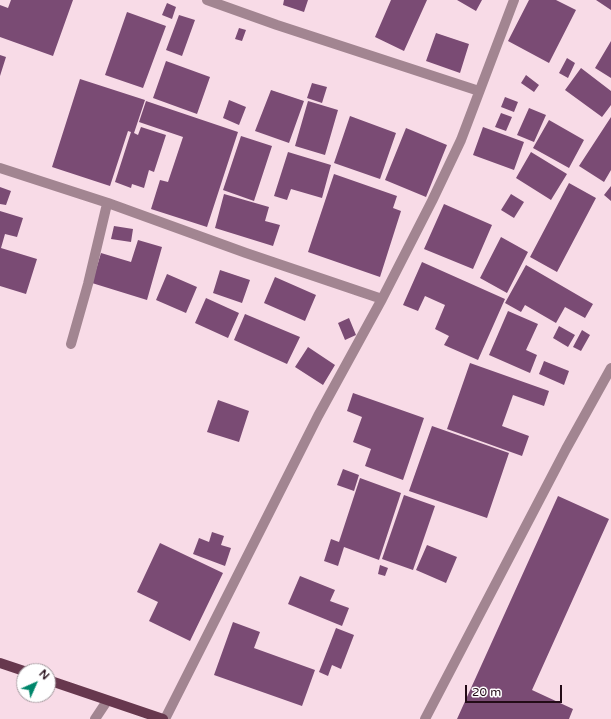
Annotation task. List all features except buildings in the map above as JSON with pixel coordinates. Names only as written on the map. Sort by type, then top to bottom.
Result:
[{"type":"main road","points":[[0,663],[16,668]]},
{"type":"main road","points":[[56,683],[164,719]]},
{"type":"street","points":[[207,0],[276,25],[479,91]]},
{"type":"street","points":[[164,719],[318,416],[382,299],[432,201],[461,140],[514,0]]},
{"type":"street","points":[[0,168],[108,203],[246,253],[382,299]]},
{"type":"street","points":[[71,344],[88,284],[108,203]]},
{"type":"street","points":[[425,719],[566,449],[611,368]]},
{"type":"street","points":[[95,719],[107,700]]}]
